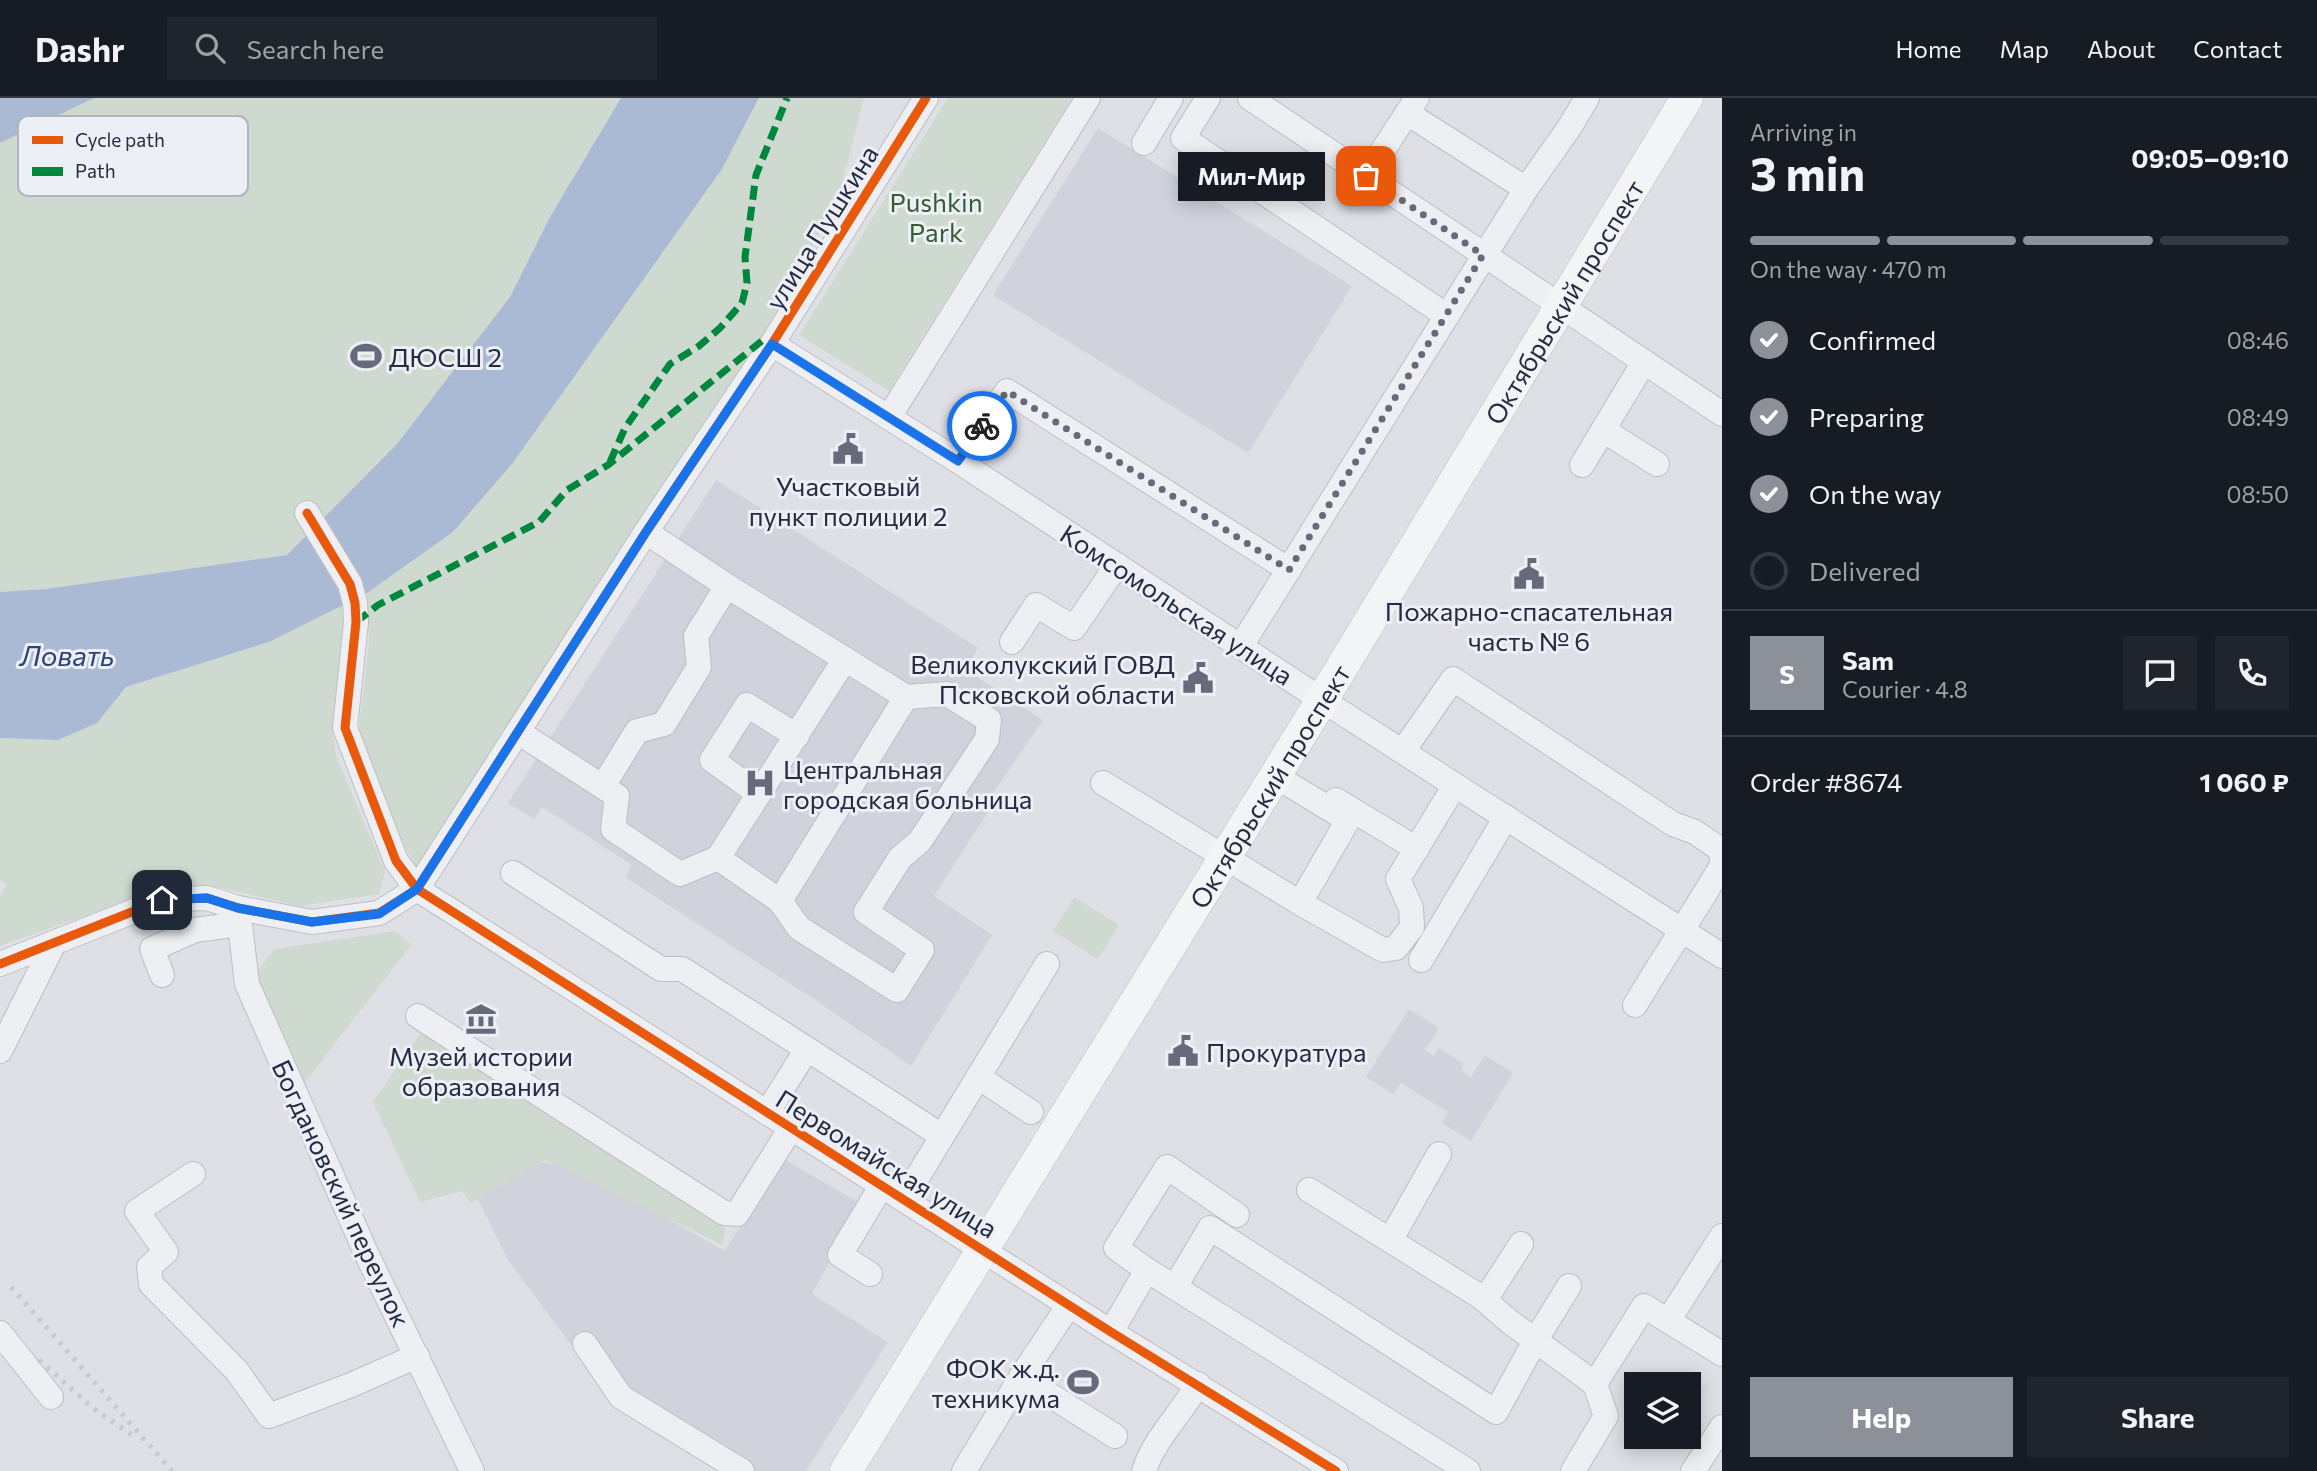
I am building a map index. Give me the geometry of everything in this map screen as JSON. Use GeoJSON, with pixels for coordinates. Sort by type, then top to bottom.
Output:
{"type":"FeatureCollection","features":[{"type":"Feature","properties":{"kind":"main road","name":"Октябрьский проспект"},"geometry":{"type":"LineString","coordinates":[[846,1471],[1322,701],[1686,98]]}},
{"type":"Feature","properties":{"kind":"street","name":"улица Пушкина"},"geometry":{"type":"LineString","coordinates":[[0,964],[162,900],[207,898],[239,916],[312,922],[379,914],[417,889],[646,532],[772,344],[926,98]]}},
{"type":"Feature","properties":{"kind":"street"},"geometry":{"type":"LineString","coordinates":[[888,416],[1088,98]]}},
{"type":"Feature","properties":{"kind":"street"},"geometry":{"type":"LineString","coordinates":[[1144,143],[1171,98]]}},
{"type":"Feature","properties":{"kind":"street"},"geometry":{"type":"LineString","coordinates":[[1208,98],[1183,138],[1447,316]]}},
{"type":"Feature","properties":{"kind":"street"},"geometry":{"type":"LineString","coordinates":[[1250,98],[1722,414]]}},
{"type":"Feature","properties":{"kind":"street"},"geometry":{"type":"LineString","coordinates":[[1241,646],[1483,255],[1587,98]]}},
{"type":"Feature","properties":{"kind":"street"},"geometry":{"type":"LineString","coordinates":[[1366,176],[1412,105],[1526,189]]}},
{"type":"Feature","properties":{"kind":"street","name":"Комсомольская улица"},"geometry":{"type":"LineString","coordinates":[[772,344],[958,461],[1322,701],[1722,956]]}},
{"type":"Feature","properties":{"kind":"street"},"geometry":{"type":"LineString","coordinates":[[1582,465],[1644,362]]}},
{"type":"Feature","properties":{"kind":"street"},"geometry":{"type":"LineString","coordinates":[[958,461],[1007,391],[1289,570]]}},
{"type":"Feature","properties":{"kind":"street"},"geometry":{"type":"LineString","coordinates":[[1603,430],[1657,464]]}},
{"type":"Feature","properties":{"kind":"street"},"geometry":{"type":"LineString","coordinates":[[307,513],[350,584],[355,603],[356,621],[345,728],[396,860],[417,889]]}},
{"type":"Feature","properties":{"kind":"street"},"geometry":{"type":"LineString","coordinates":[[646,532],[727,586],[906,697],[947,694],[989,720],[986,739],[920,841],[900,858],[866,912],[922,950],[897,990],[799,928],[780,901],[718,858]]}},
{"type":"Feature","properties":{"kind":"street"},"geometry":{"type":"LineString","coordinates":[[1012,642],[1036,605],[1074,628],[1117,565]]}},
{"type":"Feature","properties":{"kind":"street"},"geometry":{"type":"LineString","coordinates":[[603,786],[637,732],[664,724],[671,713],[699,667],[696,636],[727,586]]}},
{"type":"Feature","properties":{"kind":"street"},"geometry":{"type":"LineString","coordinates":[[518,732],[617,796],[613,829],[680,874],[718,858],[845,659]]}},
{"type":"Feature","properties":{"kind":"street"},"geometry":{"type":"LineString","coordinates":[[1403,751],[1452,678],[1674,824],[1695,832],[1721,850],[1722,863],[1684,931],[1634,1005]]}},
{"type":"Feature","properties":{"kind":"street"},"geometry":{"type":"LineString","coordinates":[[780,901],[906,697]]}},
{"type":"Feature","properties":{"kind":"street"},"geometry":{"type":"LineString","coordinates":[[759,793],[712,760],[747,705],[797,736]]}},
{"type":"Feature","properties":{"kind":"street"},"geometry":{"type":"LineString","coordinates":[[1275,776],[1348,820],[1300,903]]}},
{"type":"Feature","properties":{"kind":"street"},"geometry":{"type":"LineString","coordinates":[[1103,783],[1300,903],[1383,950],[1396,948],[1412,927],[1411,908],[1398,879],[1455,785]]}},
{"type":"Feature","properties":{"kind":"street"},"geometry":{"type":"LineString","coordinates":[[1331,797],[1417,849]]}},
{"type":"Feature","properties":{"kind":"street"},"geometry":{"type":"LineString","coordinates":[[1421,960],[1506,817]]}},
{"type":"Feature","properties":{"kind":"street"},"geometry":{"type":"LineString","coordinates":[[513,873],[660,969],[682,969],[942,1136]]}},
{"type":"Feature","properties":{"kind":"street","name":"Первомайская улица"},"geometry":{"type":"LineString","coordinates":[[417,889],[1111,1332],[1336,1471]]}},
{"type":"Feature","properties":{"kind":"street"},"geometry":{"type":"LineString","coordinates":[[162,975],[152,949],[195,930],[239,916]]}},
{"type":"Feature","properties":{"kind":"street","name":"Богдановский переулок"},"geometry":{"type":"LineString","coordinates":[[239,916],[247,984],[367,1255],[472,1471]]}},
{"type":"Feature","properties":{"kind":"street"},"geometry":{"type":"LineString","coordinates":[[0,1051],[54,943]]}},
{"type":"Feature","properties":{"kind":"street"},"geometry":{"type":"LineString","coordinates":[[904,1199],[1047,964]]}},
{"type":"Feature","properties":{"kind":"street"},"geometry":{"type":"LineString","coordinates":[[418,1016],[724,1213],[737,1214],[791,1128]]}},
{"type":"Feature","properties":{"kind":"street"},"geometry":{"type":"LineString","coordinates":[[767,1113],[807,1049]]}},
{"type":"Feature","properties":{"kind":"street"},"geometry":{"type":"LineString","coordinates":[[978,1077],[1031,1112]]}},
{"type":"Feature","properties":{"kind":"street"},"geometry":{"type":"LineString","coordinates":[[1391,1239],[1439,1154]]}},
{"type":"Feature","properties":{"kind":"street"},"geometry":{"type":"LineString","coordinates":[[1237,1214],[1167,1167],[1116,1248],[1468,1471]]}},
{"type":"Feature","properties":{"kind":"street"},"geometry":{"type":"LineString","coordinates":[[193,1174],[137,1212],[166,1252],[149,1267],[151,1284],[236,1370],[269,1416],[417,1356]]}},
{"type":"Feature","properties":{"kind":"street"},"geometry":{"type":"LineString","coordinates":[[870,1274],[840,1255],[882,1185]]}},
{"type":"Feature","properties":{"kind":"street"},"geometry":{"type":"LineString","coordinates":[[1309,1190],[1485,1300],[1595,1384],[1606,1416],[1573,1471]]}},
{"type":"Feature","properties":{"kind":"street"},"geometry":{"type":"LineString","coordinates":[[1175,1287],[1210,1228],[1496,1412],[1535,1340],[1569,1286]]}},
{"type":"Feature","properties":{"kind":"street"},"geometry":{"type":"LineString","coordinates":[[1668,1321],[1722,1236]]}},
{"type":"Feature","properties":{"kind":"street"},"geometry":{"type":"LineString","coordinates":[[1485,1300],[1521,1244]]}},
{"type":"Feature","properties":{"kind":"street"},"geometry":{"type":"LineString","coordinates":[[1111,1332],[1147,1270]]}},
{"type":"Feature","properties":{"kind":"street"},"geometry":{"type":"LineString","coordinates":[[964,1471],[1069,1305]]}},
{"type":"Feature","properties":{"kind":"street"},"geometry":{"type":"LineString","coordinates":[[1595,1384],[1644,1306],[1722,1354]]}},
{"type":"Feature","properties":{"kind":"street"},"geometry":{"type":"LineString","coordinates":[[0,1333],[51,1397]]}},
{"type":"Feature","properties":{"kind":"street"},"geometry":{"type":"LineString","coordinates":[[584,1344],[621,1397],[742,1471]]}},
{"type":"Feature","properties":{"kind":"street"},"geometry":{"type":"LineString","coordinates":[[1021,1377],[1115,1436]]}},
{"type":"Feature","properties":{"kind":"street"},"geometry":{"type":"LineString","coordinates":[[1144,1471],[1150,1452],[1183,1410],[1198,1384]]}},
{"type":"Feature","properties":{"kind":"street"},"geometry":{"type":"LineString","coordinates":[[1693,1471],[1722,1427]]}},
{"type":"Feature","properties":{"kind":"shaded area"},"geometry":{"type":"Polygon","coordinates":[[[1098,128],[1352,286],[1248,453],[993,295],[1098,128]]]}},
{"type":"Feature","properties":{"kind":"shaded area","name":"Центральная городская больница"},"geometry":{"type":"Polygon","coordinates":[[[716,480],[978,648],[965,669],[1043,720],[983,808],[988,812],[934,896],[992,935],[911,1066],[811,997],[625,877],[632,865],[542,807],[534,819],[508,803],[716,480]]]}},
{"type":"Feature","properties":{"kind":"shaded area"},"geometry":{"type":"Polygon","coordinates":[[[1409,1009],[1439,1028],[1425,1050],[1434,1056],[1439,1048],[1464,1064],[1461,1070],[1471,1077],[1485,1055],[1513,1073],[1471,1141],[1442,1123],[1448,1112],[1401,1083],[1393,1094],[1366,1077],[1409,1009]]]}},
{"type":"Feature","properties":{"kind":"shaded area"},"geometry":{"type":"Polygon","coordinates":[[[782,1158],[861,1204],[812,1294],[888,1342],[806,1471],[720,1471],[618,1408],[508,1260],[477,1197],[539,1162],[573,1166],[725,1251],[782,1158]]]}},
{"type":"Feature","properties":{"kind":"green space"},"geometry":{"type":"Polygon","coordinates":[[[94,98],[621,98],[550,217],[511,297],[397,444],[287,555],[46,589],[0,592],[0,143],[18,134],[18,196],[248,196],[248,116],[56,116],[94,98]]]}},
{"type":"Feature","properties":{"kind":"green space"},"geometry":{"type":"Polygon","coordinates":[[[760,98],[864,98],[838,199],[765,334],[417,869],[391,821],[359,728],[369,643],[367,593],[453,532],[512,464],[722,169],[760,98]]]}},
{"type":"Feature","properties":{"kind":"green space","name":"Pushkin Park"},"geometry":{"type":"Polygon","coordinates":[[[948,98],[1072,98],[889,391],[799,335],[948,98]]]}},
{"type":"Feature","properties":{"kind":"green space"},"geometry":{"type":"Polygon","coordinates":[[[346,603],[332,728],[336,756],[385,872],[379,894],[299,906],[208,885],[166,887],[0,946],[0,895],[7,885],[0,880],[0,738],[58,740],[97,723],[126,687],[269,642],[346,603]]]}},
{"type":"Feature","properties":{"kind":"green space"},"geometry":{"type":"Polygon","coordinates":[[[1074,897],[1119,925],[1098,959],[1053,931],[1074,897]]]}},
{"type":"Feature","properties":{"kind":"green space"},"geometry":{"type":"Polygon","coordinates":[[[395,931],[411,945],[302,1086],[256,972],[275,949],[395,931]]]}},
{"type":"Feature","properties":{"kind":"green space"},"geometry":{"type":"Polygon","coordinates":[[[422,1031],[725,1228],[723,1245],[545,1160],[471,1203],[462,1191],[420,1202],[373,1102],[422,1031]]]}},
{"type":"Feature","properties":{"kind":"water"},"geometry":{"type":"Polygon","coordinates":[[[0,98],[94,98],[56,116],[18,116],[18,134],[0,143],[0,98]]]}},
{"type":"Feature","properties":{"kind":"water","name":"Ловать"},"geometry":{"type":"Polygon","coordinates":[[[621,98],[759,98],[722,169],[512,464],[453,532],[367,593],[269,642],[126,687],[97,723],[58,740],[0,738],[0,592],[46,589],[287,555],[397,444],[510,297],[550,217],[621,98]]]}},
{"type":"Feature","properties":{"kind":"railway"},"geometry":{"type":"LineString","coordinates":[[11,1287],[172,1471]]}},
{"type":"Feature","properties":{"kind":"railway"},"geometry":{"type":"LineString","coordinates":[[39,1360],[93,1408],[132,1435]]}},
{"type":"Feature","properties":{"kind":"marked path"},"geometry":{"type":"LineString","coordinates":[[610,462],[625,428],[670,364],[699,346],[720,328],[742,303],[747,283],[745,257],[756,175],[787,98]]}},
{"type":"Feature","properties":{"kind":"marked path"},"geometry":{"type":"LineString","coordinates":[[356,622],[378,605],[539,522],[567,490],[608,465],[763,340]]}},
{"type":"Feature","properties":{"kind":"cycle path"},"geometry":{"type":"LineString","coordinates":[[0,964],[162,900],[207,898],[238,908],[312,922],[379,913],[417,889],[646,532],[772,344],[926,98]]}},
{"type":"Feature","properties":{"kind":"cycle path"},"geometry":{"type":"LineString","coordinates":[[307,513],[350,584],[355,603],[356,622],[345,728],[396,861],[417,889],[1111,1332],[1336,1471]]}},
{"type":"Feature","properties":{"kind":"way so far"},"geometry":{"type":"LineString","coordinates":[[982,426],[1007,391],[1289,570],[1483,255],[1366,176]]}},
{"type":"Feature","properties":{"kind":"place","name":"Мил-Мир"},"geometry":{"type":"Point","coordinates":[1366,176]}},
{"type":"Feature","properties":{"kind":"place","name":"ДЮСШ 2"},"geometry":{"type":"Point","coordinates":[366,356]}},
{"type":"Feature","properties":{"kind":"place","name":"Участковый пункт полиции 2"},"geometry":{"type":"Point","coordinates":[848,449]}},
{"type":"Feature","properties":{"kind":"place","name":"Пожарно-спасательная часть № 6"},"geometry":{"type":"Point","coordinates":[1529,574]}},
{"type":"Feature","properties":{"kind":"place","name":"Великолукский ГОВД Псковской области"},"geometry":{"type":"Point","coordinates":[1198,678]}},
{"type":"Feature","properties":{"kind":"place","name":"Центральная городская больница"},"geometry":{"type":"Point","coordinates":[760,783]}},
{"type":"Feature","properties":{"kind":"place","name":"Музей истории образования"},"geometry":{"type":"Point","coordinates":[481,1019]}},
{"type":"Feature","properties":{"kind":"place","name":"Прокуратура"},"geometry":{"type":"Point","coordinates":[1183,1051]}},
{"type":"Feature","properties":{"kind":"place","name":"ФОК ж.д. техникума"},"geometry":{"type":"Point","coordinates":[1083,1382]}},
{"type":"Feature","properties":{"kind":"route"},"geometry":{"type":"LineString","coordinates":[[162,900],[207,898],[238,908],[312,922],[379,914],[417,889],[646,532],[772,344],[958,461],[982,426]]}}]}
